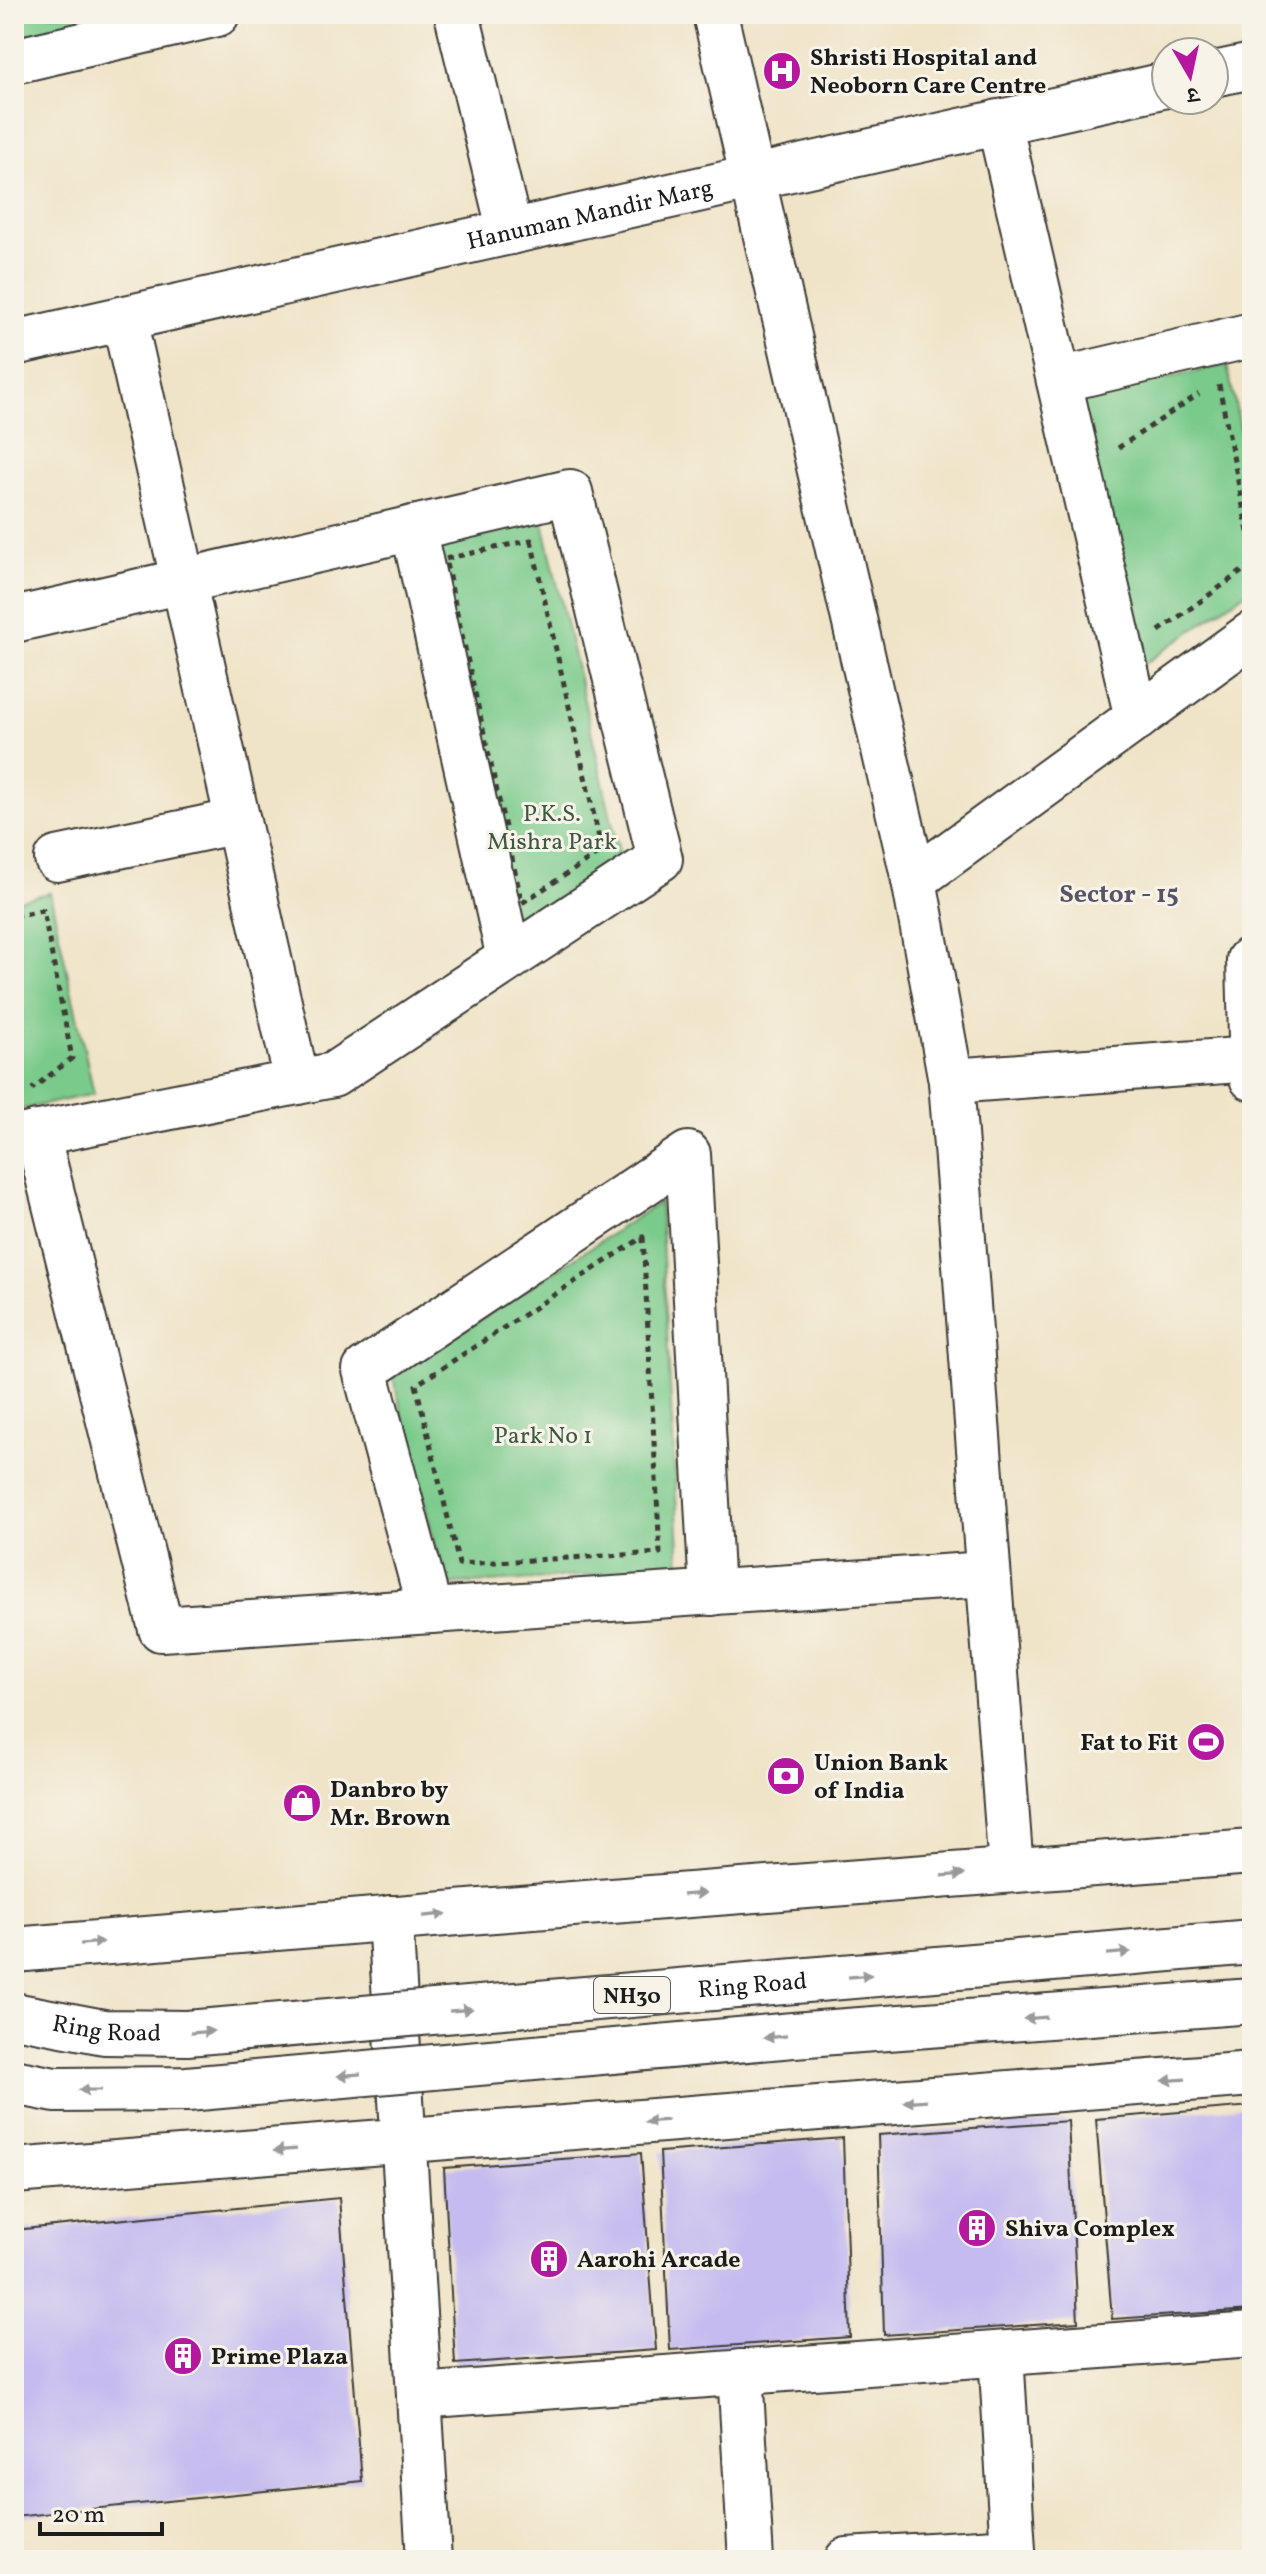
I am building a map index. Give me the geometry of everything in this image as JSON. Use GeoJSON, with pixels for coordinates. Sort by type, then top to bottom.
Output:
{"type":"FeatureCollection","features":[{"type":"Feature","properties":{"kind":"main road"},"geometry":{"type":"LineString","coordinates":[[457,14],[510,232]]}},
{"type":"Feature","properties":{"kind":"main road"},"geometry":{"type":"LineString","coordinates":[[715,14],[914,880],[951,1081],[1011,1870]]}},
{"type":"Feature","properties":{"kind":"main road"},"geometry":{"type":"LineString","coordinates":[[14,61],[208,15]]}},
{"type":"Feature","properties":{"kind":"main road"},"geometry":{"type":"LineString","coordinates":[[1230,71],[1252,66]]}},
{"type":"Feature","properties":{"kind":"main road","name":"Hanuman Mandir Marg"},"geometry":{"type":"LineString","coordinates":[[14,343],[1150,89]]}},
{"type":"Feature","properties":{"kind":"main road"},"geometry":{"type":"LineString","coordinates":[[999,122],[1137,718]]}},
{"type":"Feature","properties":{"kind":"main road"},"geometry":{"type":"LineString","coordinates":[[124,319],[297,1082]]}},
{"type":"Feature","properties":{"kind":"main road"},"geometry":{"type":"LineString","coordinates":[[1059,380],[1250,347]]}},
{"type":"Feature","properties":{"kind":"main road"},"geometry":{"type":"LineString","coordinates":[[14,620],[570,492],[660,859],[333,1075],[26,1121],[161,1629],[987,1574]]}},
{"type":"Feature","properties":{"kind":"main road"},"geometry":{"type":"LineString","coordinates":[[413,528],[509,958]]}},
{"type":"Feature","properties":{"kind":"main road"},"geometry":{"type":"LineString","coordinates":[[914,880],[1252,634]]}},
{"type":"Feature","properties":{"kind":"main road"},"geometry":{"type":"LineString","coordinates":[[57,859],[238,821]]}},
{"type":"Feature","properties":{"kind":"main road"},"geometry":{"type":"LineString","coordinates":[[951,1081],[1252,1065],[1249,960],[1252,958]]}},
{"type":"Feature","properties":{"kind":"main road"},"geometry":{"type":"LineString","coordinates":[[430,1611],[365,1370],[688,1154],[712,1593]]}},
{"type":"Feature","properties":{"kind":"main road"},"geometry":{"type":"LineString","coordinates":[[14,1950],[1252,1852]]}},
{"type":"Feature","properties":{"kind":"main road"},"geometry":{"type":"LineString","coordinates":[[390,1918],[429,2560]]}},
{"type":"Feature","properties":{"kind":"main road","name":"Ring Road"},"geometry":{"type":"LineString","coordinates":[[14,2015],[104,2032],[187,2033],[1252,1942]]}},
{"type":"Feature","properties":{"kind":"main road","name":"NH30"},"geometry":{"type":"LineString","coordinates":[[14,2082],[55,2090],[187,2089],[793,2035],[1252,2001]]}},
{"type":"Feature","properties":{"kind":"main road"},"geometry":{"type":"LineString","coordinates":[[14,2171],[1252,2074]]}},
{"type":"Feature","properties":{"kind":"main road"},"geometry":{"type":"LineString","coordinates":[[419,2396],[1252,2335]]}},
{"type":"Feature","properties":{"kind":"main road"},"geometry":{"type":"LineString","coordinates":[[847,2560],[1013,2550],[1001,2354]]}},
{"type":"Feature","properties":{"kind":"main road"},"geometry":{"type":"LineString","coordinates":[[740,2372],[751,2560]]}},
{"type":"Feature","properties":{"kind":"path"},"geometry":{"type":"LineString","coordinates":[[1106,456],[1218,382],[1252,552]]}},
{"type":"Feature","properties":{"kind":"path"},"geometry":{"type":"LineString","coordinates":[[531,540],[602,851],[522,903],[445,559],[531,540]]}},
{"type":"Feature","properties":{"kind":"path"},"geometry":{"type":"LineString","coordinates":[[1154,635],[1252,564]]}},
{"type":"Feature","properties":{"kind":"path"},"geometry":{"type":"LineString","coordinates":[[14,916],[43,910],[72,1058],[26,1121]]}},
{"type":"Feature","properties":{"kind":"path"},"geometry":{"type":"LineString","coordinates":[[643,1237],[648,1332],[660,1553],[459,1564],[416,1385],[643,1237]]}},
{"type":"Feature","properties":{"kind":"green space"},"geometry":{"type":"Polygon","coordinates":[[[14,14],[120,14],[14,38],[14,14]]]}},
{"type":"Feature","properties":{"kind":"green space"},"geometry":{"type":"Polygon","coordinates":[[[1227,365],[1252,485],[1252,588],[1133,672],[1077,397],[1227,365]]]}},
{"type":"Feature","properties":{"kind":"green space","name":"P.K.S. Mishra Park"},"geometry":{"type":"Polygon","coordinates":[[[542,518],[621,861],[515,931],[428,547],[542,518]]]}},
{"type":"Feature","properties":{"kind":"green space"},"geometry":{"type":"Polygon","coordinates":[[[50,893],[94,1094],[14,1111],[14,901],[50,893]]]}},
{"type":"Feature","properties":{"kind":"green space","name":"Park No 1"},"geometry":{"type":"Polygon","coordinates":[[[660,1202],[680,1569],[445,1585],[393,1377],[660,1202]]]}},
{"type":"Feature","properties":{"kind":"building"},"geometry":{"type":"Polygon","coordinates":[[[1252,2106],[1252,2310],[1112,2319],[1096,2119],[1252,2106]]]}},
{"type":"Feature","properties":{"kind":"building","name":"Shiva Complex"},"geometry":{"type":"Polygon","coordinates":[[[1068,2121],[1078,2322],[884,2335],[878,2135],[1068,2121]]]}},
{"type":"Feature","properties":{"kind":"building"},"geometry":{"type":"Polygon","coordinates":[[[843,2138],[850,2337],[670,2350],[660,2152],[843,2138]]]}},
{"type":"Feature","properties":{"kind":"building","name":"Aarohi Arcade"},"geometry":{"type":"Polygon","coordinates":[[[641,2153],[656,2350],[455,2364],[444,2168],[641,2153]]]}},
{"type":"Feature","properties":{"kind":"building","name":"Prime Plaza"},"geometry":{"type":"Polygon","coordinates":[[[339,2198],[362,2481],[14,2517],[14,2230],[339,2198]]]}},
{"type":"Feature","properties":{"kind":"place","name":"Shristi Hospital and Neoborn Care Centre"},"geometry":{"type":"Point","coordinates":[782,71]}},
{"type":"Feature","properties":{"kind":"place","name":"Fat to Fit"},"geometry":{"type":"Point","coordinates":[1206,1742]}},
{"type":"Feature","properties":{"kind":"place","name":"Union Bank of India"},"geometry":{"type":"Point","coordinates":[786,1776]}},
{"type":"Feature","properties":{"kind":"place","name":"Danbro by Mr. Brown"},"geometry":{"type":"Point","coordinates":[302,1803]}},
{"type":"Feature","properties":{"kind":"place","name":"Shiva Complex"},"geometry":{"type":"Point","coordinates":[977,2228]}},
{"type":"Feature","properties":{"kind":"place","name":"Aarohi Arcade"},"geometry":{"type":"Point","coordinates":[549,2259]}},
{"type":"Feature","properties":{"kind":"place","name":"Prime Plaza"},"geometry":{"type":"Point","coordinates":[183,2356]}},
{"type":"Feature","properties":{"kind":"district","name":"Sector - 15"},"geometry":{"type":"Point","coordinates":[1119,893]}}]}
